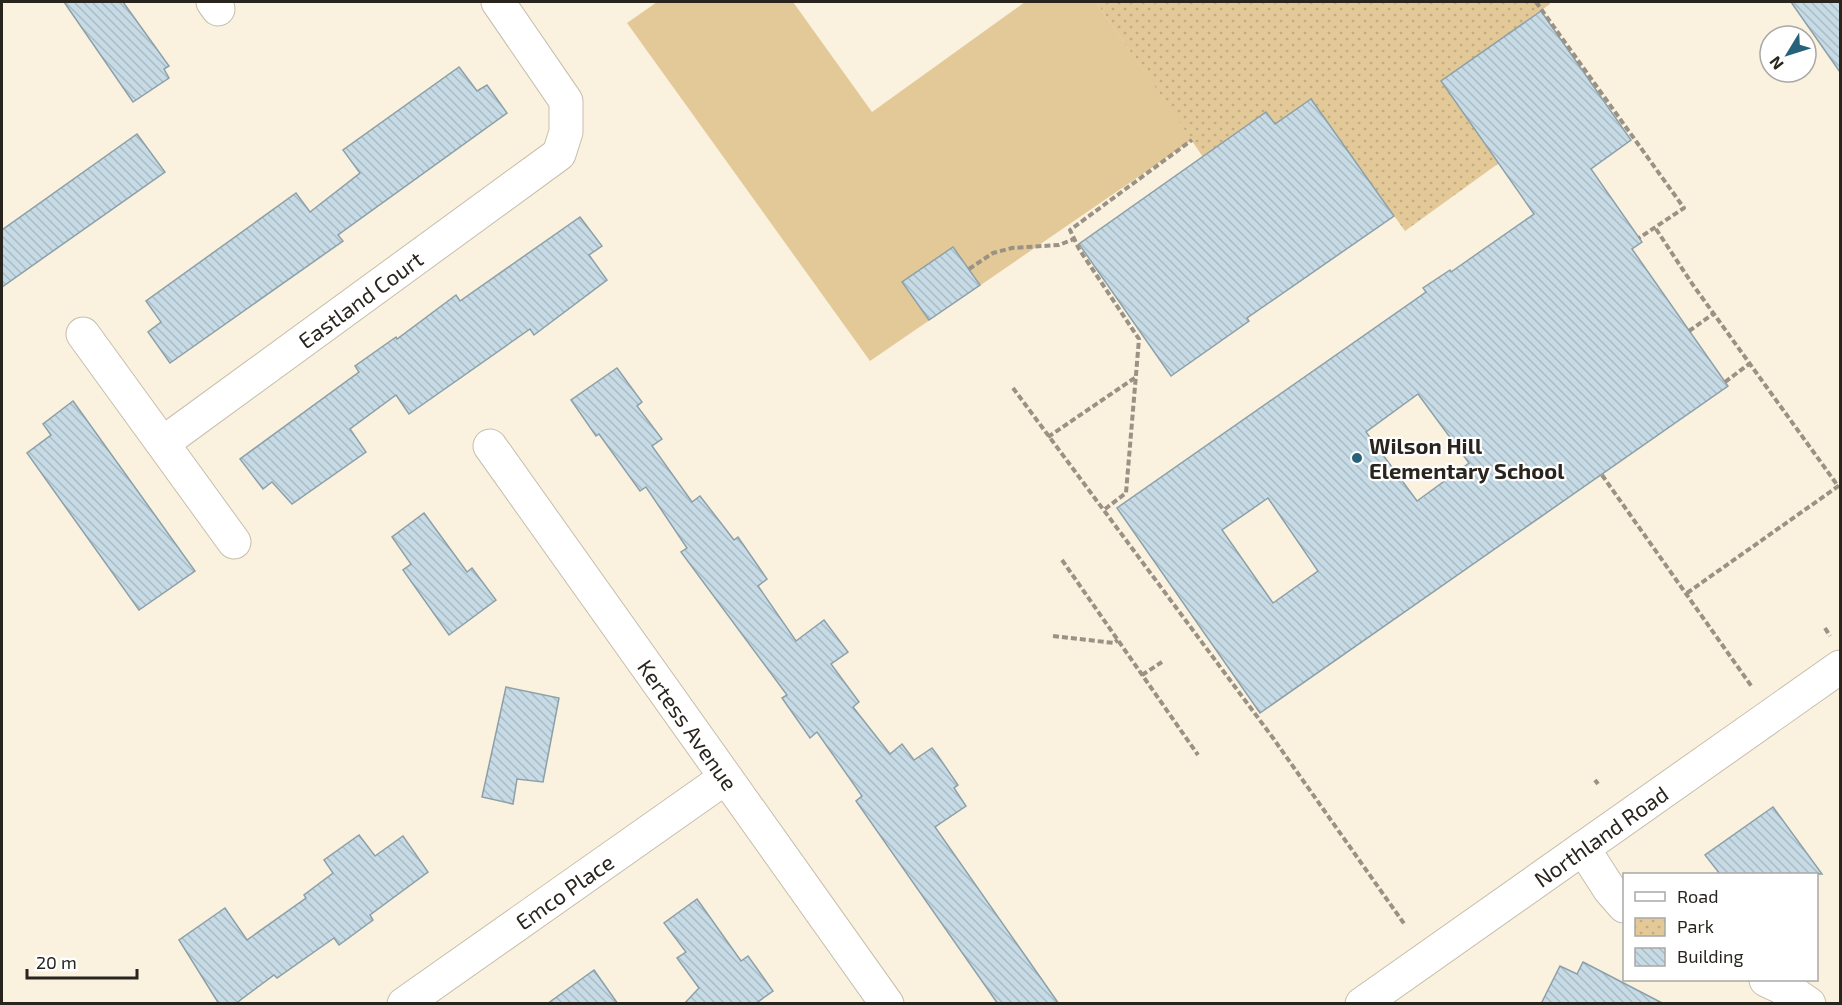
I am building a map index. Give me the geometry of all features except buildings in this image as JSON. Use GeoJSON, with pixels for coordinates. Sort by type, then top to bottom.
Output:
{"type":"FeatureCollection","features":[{"type":"Feature","properties":{"kind":"street","name":"Eastland Court"},"geometry":{"type":"LineString","coordinates":[[163,443],[559,154],[566,132],[566,101],[498,2]]}},
{"type":"Feature","properties":{"kind":"street"},"geometry":{"type":"LineString","coordinates":[[83,334],[234,542]]}},
{"type":"Feature","properties":{"kind":"street","name":"Kertess Avenue"},"geometry":{"type":"LineString","coordinates":[[490,446],[887,1004]]}},
{"type":"Feature","properties":{"kind":"street","name":"Northland Road"},"geometry":{"type":"LineString","coordinates":[[1362,1004],[1840,667]]}},
{"type":"Feature","properties":{"kind":"street","name":"Emco Place"},"geometry":{"type":"LineString","coordinates":[[404,1004],[725,777]]}},
{"type":"Feature","properties":{"kind":"street"},"geometry":{"type":"LineString","coordinates":[[1583,848],[1610,891],[1623,905]]}},
{"type":"Feature","properties":{"kind":"street"},"geometry":{"type":"LineString","coordinates":[[1768,981],[1792,992],[1809,1004]]}},
{"type":"Feature","properties":{"kind":"path"},"geometry":{"type":"LineString","coordinates":[[1536,2],[1684,207],[1656,229],[1639,238]]}},
{"type":"Feature","properties":{"kind":"path"},"geometry":{"type":"LineString","coordinates":[[1105,509],[1126,493],[1139,339],[1070,230],[1192,140]]}},
{"type":"Feature","properties":{"kind":"path"},"geometry":{"type":"LineString","coordinates":[[1656,229],[1713,314],[1839,486],[1687,593]]}},
{"type":"Feature","properties":{"kind":"path"},"geometry":{"type":"LineString","coordinates":[[969,269],[993,253],[1012,248],[1031,249],[1059,245],[1074,239]]}},
{"type":"Feature","properties":{"kind":"path"},"geometry":{"type":"LineString","coordinates":[[1689,331],[1713,314]]}},
{"type":"Feature","properties":{"kind":"path"},"geometry":{"type":"LineString","coordinates":[[1725,382],[1749,364]]}},
{"type":"Feature","properties":{"kind":"path"},"geometry":{"type":"LineString","coordinates":[[1048,437],[1136,377]]}},
{"type":"Feature","properties":{"kind":"path"},"geometry":{"type":"LineString","coordinates":[[1013,388],[1273,738],[1406,925]]}},
{"type":"Feature","properties":{"kind":"path"},"geometry":{"type":"LineString","coordinates":[[1602,475],[1746,679]]}},
{"type":"Feature","properties":{"kind":"path"},"geometry":{"type":"LineString","coordinates":[[1062,560],[1198,755]]}},
{"type":"Feature","properties":{"kind":"path"},"geometry":{"type":"LineString","coordinates":[[1053,636],[1114,643],[1118,640]]}},
{"type":"Feature","properties":{"kind":"path"},"geometry":{"type":"LineString","coordinates":[[1192,641],[1197,637]]}},
{"type":"Feature","properties":{"kind":"path"},"geometry":{"type":"LineString","coordinates":[[1142,675],[1162,662]]}},
{"type":"Feature","properties":{"kind":"green space"},"geometry":{"type":"Polygon","coordinates":[[[657,2],[793,2],[872,112],[1025,2],[1096,2],[1192,140],[870,361],[627,23],[657,2]]]}},
{"type":"Feature","properties":{"kind":"green space"},"geometry":{"type":"Polygon","coordinates":[[[1096,2],[1549,2],[1550,4],[1441,81],[1499,163],[1405,231],[1311,99],[1275,124],[1266,112],[1203,157],[1096,2]]]}},
{"type":"Feature","properties":{"kind":"place","name":"Wilson Hill Elementary School"},"geometry":{"type":"Point","coordinates":[1357,458]}}]}
